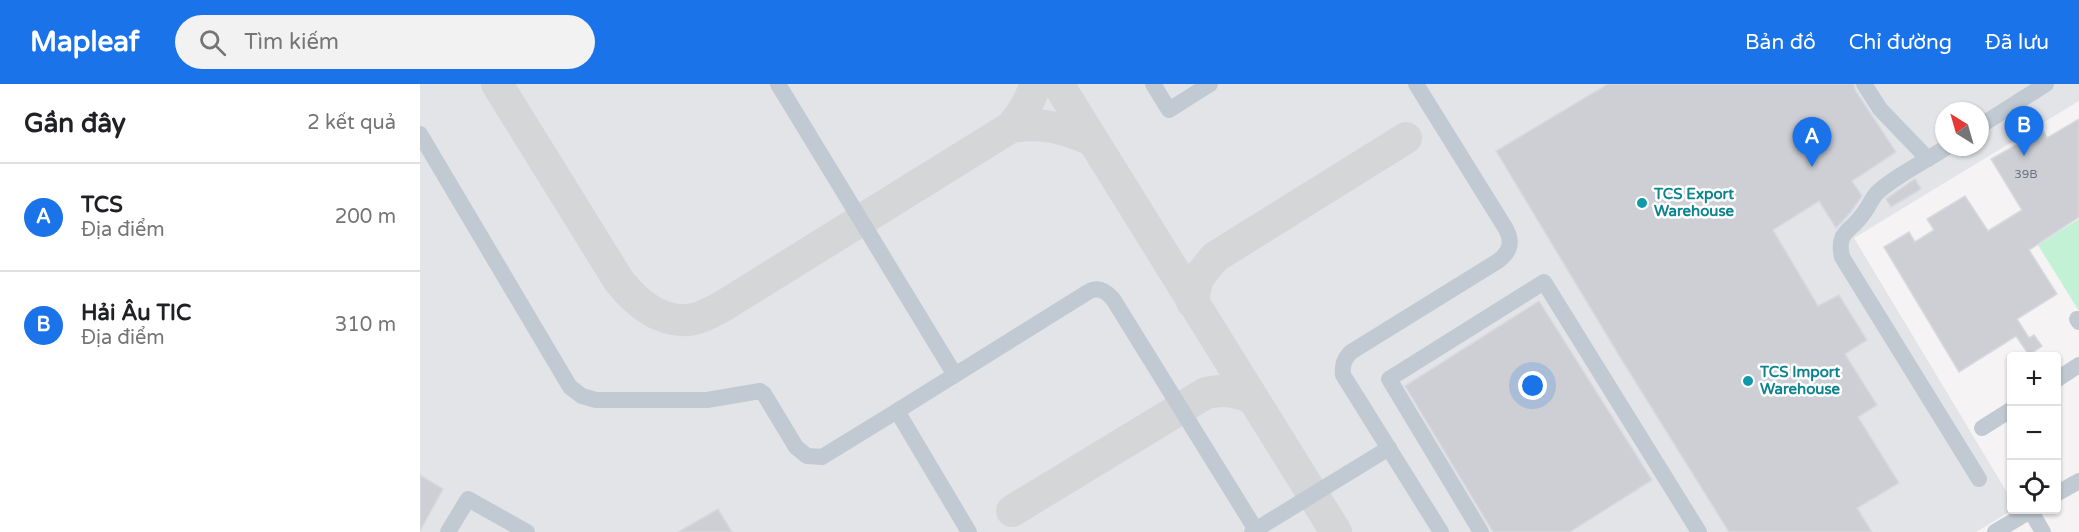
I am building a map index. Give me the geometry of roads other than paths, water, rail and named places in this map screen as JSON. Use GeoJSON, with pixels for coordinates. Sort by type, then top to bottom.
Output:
{"type":"FeatureCollection","features":[{"type":"Feature","properties":{"kind":"street"},"geometry":{"type":"LineString","coordinates":[[778,84],[955,375]]}},
{"type":"Feature","properties":{"kind":"street"},"geometry":{"type":"LineString","coordinates":[[1153,84],[1169,110],[1210,84]]}},
{"type":"Feature","properties":{"kind":"street"},"geometry":{"type":"LineString","coordinates":[[1416,84],[1506,229],[1509,250],[1498,261],[1351,352],[1345,359],[1343,375],[1441,532]]}},
{"type":"Feature","properties":{"kind":"street"},"geometry":{"type":"LineString","coordinates":[[1864,84],[1880,109],[1928,159]]}},
{"type":"Feature","properties":{"kind":"street"},"geometry":{"type":"LineString","coordinates":[[1989,120],[2046,84]]}},
{"type":"Feature","properties":{"kind":"street"},"geometry":{"type":"LineString","coordinates":[[420,134],[567,382],[576,393],[593,400],[707,400],[760,391],[796,447],[803,454],[812,457],[827,454],[1092,290],[1105,291],[1118,308],[1254,531],[1389,448]]}},
{"type":"Feature","properties":{"kind":"street"},"geometry":{"type":"LineString","coordinates":[[1935,155],[1875,194],[1863,215],[1842,236],[1839,246],[1842,257],[1979,479]]}},
{"type":"Feature","properties":{"kind":"street"},"geometry":{"type":"LineString","coordinates":[[1481,532],[1389,380],[1544,282],[1699,532]]}},
{"type":"Feature","properties":{"kind":"street"},"geometry":{"type":"LineString","coordinates":[[2061,377],[2079,365]]}},
{"type":"Feature","properties":{"kind":"street"},"geometry":{"type":"LineString","coordinates":[[897,411],[969,532]]}},
{"type":"Feature","properties":{"kind":"street"},"geometry":{"type":"LineString","coordinates":[[1982,428],[2007,412]]}},
{"type":"Feature","properties":{"kind":"street"},"geometry":{"type":"LineString","coordinates":[[2061,492],[2077,485]]}},
{"type":"Feature","properties":{"kind":"street"},"geometry":{"type":"LineString","coordinates":[[448,532],[468,498],[527,532]]}},
{"type":"Feature","properties":{"kind":"street"},"geometry":{"type":"LineString","coordinates":[[1995,532],[2024,514]]}},
{"type":"Feature","properties":{"kind":"street"},"geometry":{"type":"LineString","coordinates":[[2033,514],[2043,532]]}},
{"type":"Feature","properties":{"kind":"place","name":"Hải Âu TIC"},"geometry":{"type":"Point","coordinates":[2024,156]}},
{"type":"Feature","properties":{"kind":"place","name":"TCS"},"geometry":{"type":"Point","coordinates":[1812,167]}},
{"type":"Feature","properties":{"kind":"place","name":"TCS Export Warehouse"},"geometry":{"type":"Point","coordinates":[1642,203]}},
{"type":"Feature","properties":{"kind":"place","name":"TCS Import Warehouse"},"geometry":{"type":"Point","coordinates":[1748,381]}}]}
